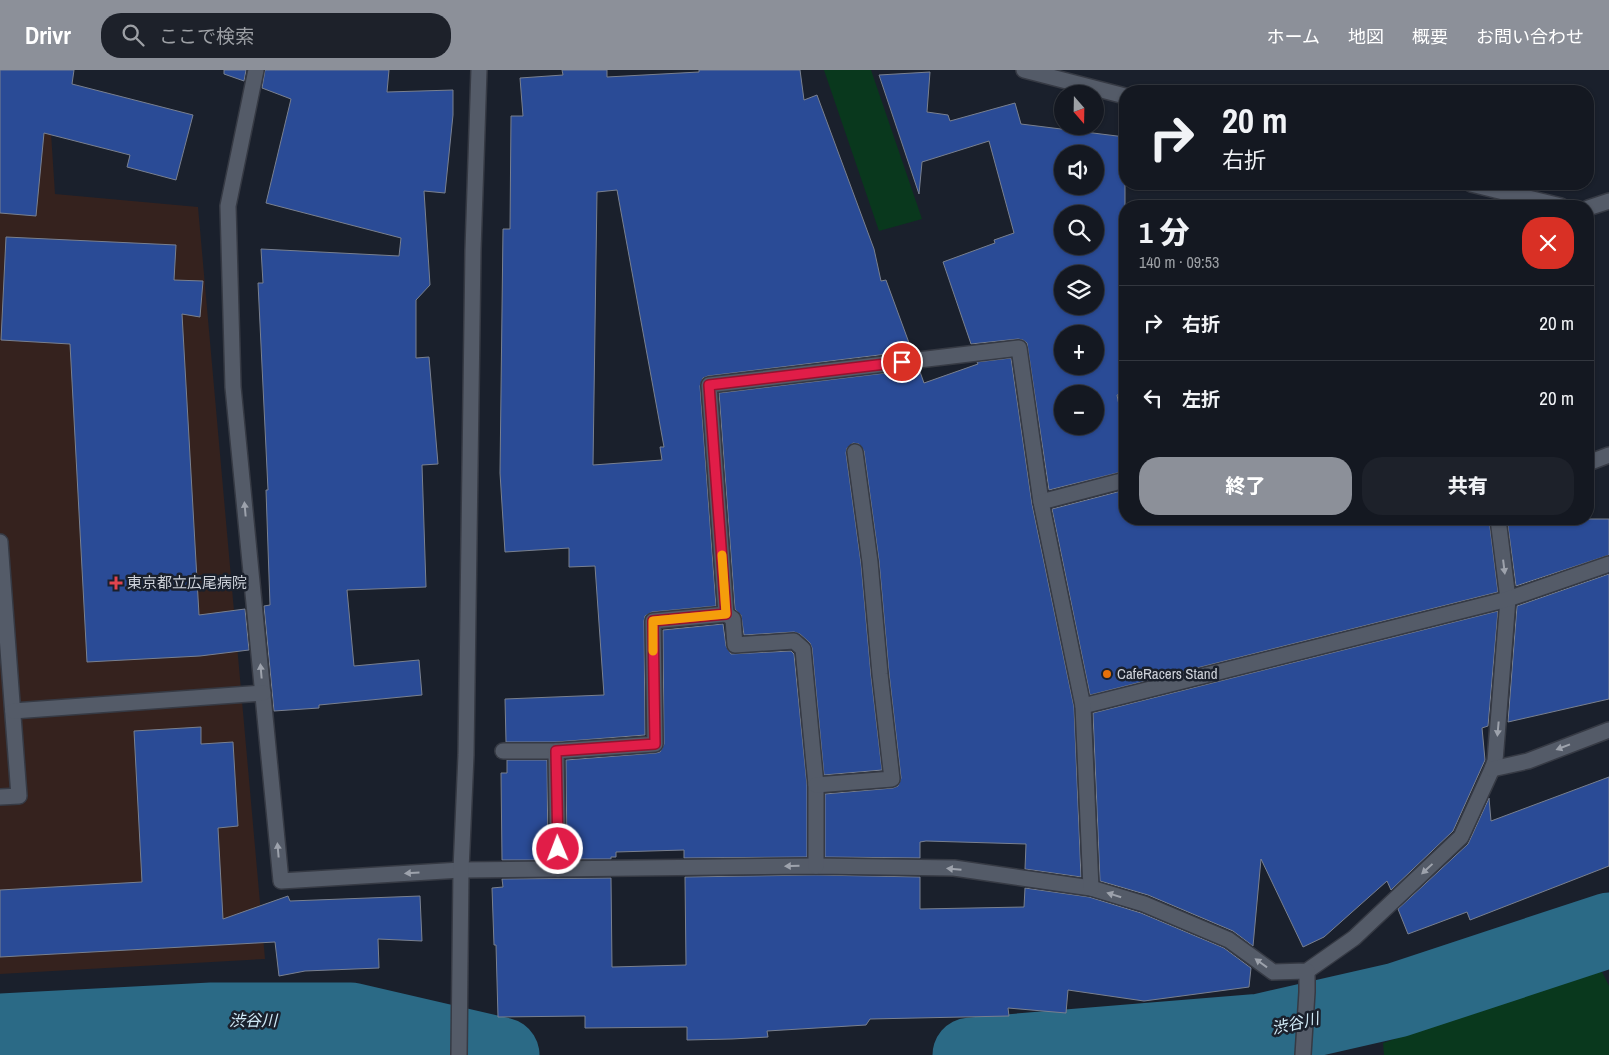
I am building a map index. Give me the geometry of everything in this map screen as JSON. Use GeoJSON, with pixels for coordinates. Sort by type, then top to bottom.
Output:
{"type":"FeatureCollection","features":[{"type":"Feature","properties":{"kind":"street"},"geometry":{"type":"LineString","coordinates":[[256,70],[228,206],[234,388],[281,881],[461,870],[816,866],[954,868],[1091,888],[1144,904],[1229,940],[1273,972],[1307,970],[1354,938],[1461,837],[1492,769],[1495,761],[1508,599],[1499,525]]}},
{"type":"Feature","properties":{"kind":"street"},"geometry":{"type":"LineString","coordinates":[[459,1055],[461,870],[466,755],[473,250],[479,70]]}},
{"type":"Feature","properties":{"kind":"street"},"geometry":{"type":"LineString","coordinates":[[1024,70],[1119,94]]}},
{"type":"Feature","properties":{"kind":"street"},"geometry":{"type":"LineString","coordinates":[[1495,190],[1536,200]]}},
{"type":"Feature","properties":{"kind":"street"},"geometry":{"type":"LineString","coordinates":[[1594,207],[1609,201]]}},
{"type":"Feature","properties":{"kind":"street"},"geometry":{"type":"LineString","coordinates":[[816,866],[816,785],[803,649],[794,641],[735,645],[733,620],[726,614],[709,385],[1019,348],[1041,502],[1083,706],[1091,888]]}},
{"type":"Feature","properties":{"kind":"street"},"geometry":{"type":"LineString","coordinates":[[816,785],[892,779],[870,562],[855,452]]}},
{"type":"Feature","properties":{"kind":"street"},"geometry":{"type":"LineString","coordinates":[[1594,461],[1609,455]]}},
{"type":"Feature","properties":{"kind":"street"},"geometry":{"type":"LineString","coordinates":[[1041,502],[1119,482]]}},
{"type":"Feature","properties":{"kind":"street"},"geometry":{"type":"LineString","coordinates":[[0,542],[19,796],[0,797]]}},
{"type":"Feature","properties":{"kind":"street"},"geometry":{"type":"LineString","coordinates":[[1083,706],[1508,599],[1609,564]]}},
{"type":"Feature","properties":{"kind":"street"},"geometry":{"type":"LineString","coordinates":[[503,751],[556,751],[655,744],[653,621],[726,614]]}},
{"type":"Feature","properties":{"kind":"street"},"geometry":{"type":"LineString","coordinates":[[13,712],[263,693]]}},
{"type":"Feature","properties":{"kind":"street"},"geometry":{"type":"LineString","coordinates":[[1492,769],[1528,761],[1609,730]]}},
{"type":"Feature","properties":{"kind":"street"},"geometry":{"type":"LineString","coordinates":[[556,751],[558,869]]}},
{"type":"Feature","properties":{"kind":"street"},"geometry":{"type":"LineString","coordinates":[[1303,1055],[1307,970]]}},
{"type":"Feature","properties":{"kind":"shaded area","name":"東京都立広尾病院"},"geometry":{"type":"Polygon","coordinates":[[[0,128],[51,133],[55,194],[198,207],[265,959],[0,974],[0,128]]]}},
{"type":"Feature","properties":{"kind":"green space"},"geometry":{"type":"Polygon","coordinates":[[[824,70],[871,70],[922,219],[879,231],[824,70]]]}},
{"type":"Feature","properties":{"kind":"green space"},"geometry":{"type":"Polygon","coordinates":[[[1600,968],[1609,986],[1609,1055],[1384,1055],[1383,1043],[1600,968]]]}},
{"type":"Feature","properties":{"kind":"building"},"geometry":{"type":"Polygon","coordinates":[[[0,70],[74,70],[72,84],[193,115],[176,180],[127,167],[130,155],[44,133],[36,216],[0,213],[0,70]]]}},
{"type":"Feature","properties":{"kind":"building"},"geometry":{"type":"Polygon","coordinates":[[[224,70],[246,70],[244,81],[224,74],[224,70]]]}},
{"type":"Feature","properties":{"kind":"building"},"geometry":{"type":"Polygon","coordinates":[[[265,70],[389,70],[387,92],[453,90],[453,115],[445,193],[424,191],[430,285],[416,300],[416,358],[429,357],[438,464],[422,465],[426,587],[347,590],[354,666],[419,660],[422,695],[319,705],[319,708],[274,711],[264,606],[270,605],[266,490],[268,490],[258,283],[263,283],[261,249],[399,256],[401,238],[266,203],[291,99],[262,88],[265,70]]]}},
{"type":"Feature","properties":{"kind":"building"},"geometry":{"type":"Polygon","coordinates":[[[562,70],[607,70],[607,77],[699,72],[699,70],[800,70],[804,100],[817,95],[874,249],[881,281],[886,280],[912,351],[703,378],[700,386],[716,606],[652,612],[645,616],[645,735],[556,742],[506,742],[505,699],[604,695],[595,566],[569,567],[569,548],[505,552],[500,473],[503,229],[510,229],[511,116],[523,116],[520,78],[563,75],[562,70]],[[617,190],[597,192],[593,465],[662,460],[660,447],[664,447],[617,190]]]}},
{"type":"Feature","properties":{"kind":"building"},"geometry":{"type":"Polygon","coordinates":[[[930,72],[927,112],[948,115],[950,121],[1015,103],[1021,124],[1054,128],[1054,135],[1104,134],[1119,136],[1119,190],[1125,190],[1125,200],[1119,200],[1119,394],[1117,395],[1119,405],[1119,472],[1049,490],[1027,343],[1018,339],[971,344],[943,262],[995,243],[994,240],[1014,233],[989,141],[922,162],[919,194],[879,75],[930,72]]]}},
{"type":"Feature","properties":{"kind":"building"},"geometry":{"type":"Polygon","coordinates":[[[6,237],[176,245],[174,280],[203,281],[200,317],[182,314],[199,615],[245,609],[249,650],[200,656],[87,662],[70,344],[1,340],[6,237]]]}},
{"type":"Feature","properties":{"kind":"building"},"geometry":{"type":"Polygon","coordinates":[[[1011,358],[1032,504],[1074,707],[1081,877],[1025,869],[1026,844],[926,841],[920,842],[920,858],[825,857],[825,794],[893,788],[898,786],[901,778],[879,561],[864,451],[859,444],[853,443],[847,448],[846,453],[861,563],[882,770],[824,775],[810,643],[800,634],[794,632],[744,635],[741,615],[735,609],[719,393],[919,369],[924,383],[978,364],[977,362],[1011,358]]]}},
{"type":"Feature","properties":{"kind":"building"},"geometry":{"type":"Polygon","coordinates":[[[1119,492],[1119,525],[1490,525],[1498,592],[1090,695],[1052,509],[1119,492]]]}},
{"type":"Feature","properties":{"kind":"building"},"geometry":{"type":"Polygon","coordinates":[[[1594,519],[1609,519],[1609,555],[1516,586],[1508,525],[1594,525],[1594,519]]]}},
{"type":"Feature","properties":{"kind":"building"},"geometry":{"type":"Polygon","coordinates":[[[1609,574],[1609,699],[1508,722],[1517,606],[1609,574]]]}},
{"type":"Feature","properties":{"kind":"building"},"geometry":{"type":"Polygon","coordinates":[[[1498,611],[1488,726],[1482,728],[1485,760],[1453,831],[1391,890],[1387,881],[1324,937],[1303,947],[1261,859],[1253,946],[1233,931],[1148,895],[1100,881],[1093,713],[1498,611]]]}},
{"type":"Feature","properties":{"kind":"building"},"geometry":{"type":"Polygon","coordinates":[[[723,624],[726,646],[731,654],[791,651],[794,654],[807,785],[807,857],[684,858],[684,850],[616,852],[616,857],[611,857],[611,859],[567,859],[566,760],[660,752],[664,744],[663,630],[723,624]]]}},
{"type":"Feature","properties":{"kind":"building"},"geometry":{"type":"Polygon","coordinates":[[[201,727],[201,744],[233,742],[238,826],[218,828],[223,919],[288,896],[290,901],[420,896],[422,941],[378,939],[379,968],[305,971],[279,976],[275,942],[0,957],[0,890],[142,882],[134,731],[201,727]]]}},
{"type":"Feature","properties":{"kind":"building"},"geometry":{"type":"Polygon","coordinates":[[[507,760],[547,760],[548,860],[502,860],[501,773],[507,773],[507,760]]]}},
{"type":"Feature","properties":{"kind":"building"},"geometry":{"type":"Polygon","coordinates":[[[1609,777],[1609,866],[1470,920],[1467,912],[1408,934],[1398,909],[1468,844],[1489,798],[1491,821],[1609,777]]]}},
{"type":"Feature","properties":{"kind":"building"},"geometry":{"type":"Polygon","coordinates":[[[816,875],[920,877],[920,909],[1024,907],[1025,888],[1089,897],[1141,913],[1224,948],[1251,968],[1249,987],[1144,1001],[1068,990],[1066,1013],[1008,1008],[1009,1016],[870,1019],[866,1025],[767,1031],[768,1037],[732,1039],[687,1040],[687,1027],[585,1028],[585,1016],[498,1017],[492,888],[503,887],[502,879],[611,878],[612,967],[686,965],[685,877],[816,875]]]}},
{"type":"Feature","properties":{"kind":"waterway","name":"渋谷川"},"geometry":{"type":"LineString","coordinates":[[970,1055],[1261,1031],[1397,1000],[1609,930]]}},
{"type":"Feature","properties":{"kind":"waterway","name":"渋谷川"},"geometry":{"type":"LineString","coordinates":[[0,1031],[212,1020],[351,1020],[502,1055]]}},
{"type":"Feature","properties":{"kind":"slow traffic"},"geometry":{"type":"LineString","coordinates":[[653,651],[653,621],[726,614],[722,555]]}},
{"type":"Feature","properties":{"kind":"place","name":"東京都立広尾病院"},"geometry":{"type":"Point","coordinates":[116,583]}},
{"type":"Feature","properties":{"kind":"place","name":"CafeRacers Stand"},"geometry":{"type":"Point","coordinates":[1107,674]}},
{"type":"Feature","properties":{"kind":"route"},"geometry":{"type":"LineString","coordinates":[[558,849],[556,751],[655,744],[653,621],[726,614],[709,385],[902,362]]}}]}
